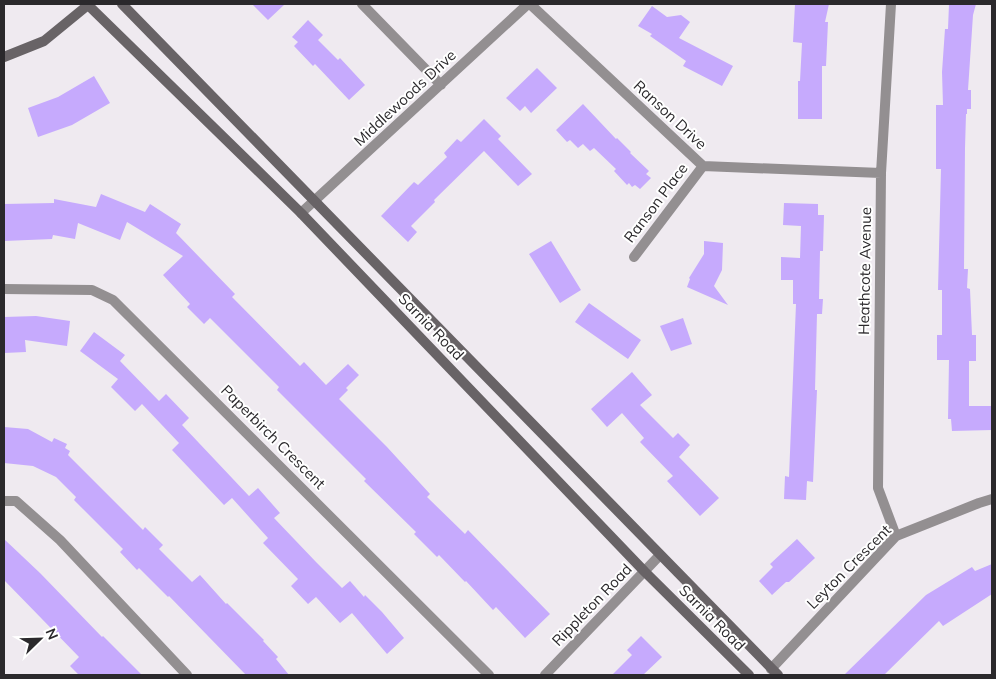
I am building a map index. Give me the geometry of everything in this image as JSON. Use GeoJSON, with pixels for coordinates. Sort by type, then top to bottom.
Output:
{"type":"FeatureCollection","features":[{"type":"Feature","properties":{"kind":"main road","name":"Sarnia Road"},"geometry":{"type":"LineString","coordinates":[[88,4],[302,213],[645,572],[749,675]]}},
{"type":"Feature","properties":{"kind":"main road"},"geometry":{"type":"LineString","coordinates":[[4,56],[44,41],[88,4]]}},
{"type":"Feature","properties":{"kind":"main road","name":"Sarnia Road"},"geometry":{"type":"LineString","coordinates":[[122,4],[775,672]]}},
{"type":"Feature","properties":{"kind":"street"},"geometry":{"type":"LineString","coordinates":[[362,4],[441,85]]}},
{"type":"Feature","properties":{"kind":"street","name":"Middlewoods Drive"},"geometry":{"type":"LineString","coordinates":[[302,213],[529,4]]}},
{"type":"Feature","properties":{"kind":"street","name":"Ranson Drive"},"geometry":{"type":"LineString","coordinates":[[529,4],[703,166],[881,173]]}},
{"type":"Feature","properties":{"kind":"street","name":"Heathcote Avenue"},"geometry":{"type":"LineString","coordinates":[[891,4],[881,173],[878,488],[896,536]]}},
{"type":"Feature","properties":{"kind":"street","name":"Ranson Place"},"geometry":{"type":"LineString","coordinates":[[634,257],[703,166]]}},
{"type":"Feature","properties":{"kind":"street","name":"Paperbirch Crescent"},"geometry":{"type":"LineString","coordinates":[[4,289],[92,290],[114,300],[489,675]]}},
{"type":"Feature","properties":{"kind":"street","name":"Leyton Crescent"},"geometry":{"type":"LineString","coordinates":[[775,672],[896,536],[979,502],[992,499]]}},
{"type":"Feature","properties":{"kind":"street"},"geometry":{"type":"LineString","coordinates":[[4,501],[16,501],[60,540],[187,675]]}},
{"type":"Feature","properties":{"kind":"street","name":"Rippleton Road"},"geometry":{"type":"LineString","coordinates":[[544,675],[660,555]]}},
{"type":"Feature","properties":{"kind":"building"},"geometry":{"type":"Polygon","coordinates":[[[252,4],[285,4],[268,20],[252,4]]]}},
{"type":"Feature","properties":{"kind":"building"},"geometry":{"type":"Polygon","coordinates":[[[795,4],[829,4],[825,22],[828,22],[826,66],[822,66],[822,119],[798,119],[798,81],[800,81],[802,43],[793,42],[795,4]]]}},
{"type":"Feature","properties":{"kind":"building"},"geometry":{"type":"Polygon","coordinates":[[[949,4],[976,4],[973,15],[968,90],[971,90],[971,109],[967,109],[966,114],[965,148],[964,269],[968,269],[967,288],[970,289],[972,335],[976,335],[976,361],[969,361],[969,406],[992,406],[992,430],[952,431],[951,419],[948,419],[949,360],[937,360],[937,335],[942,335],[942,290],[938,290],[941,169],[936,169],[936,105],[943,105],[942,72],[945,29],[948,29],[949,4]]]}},
{"type":"Feature","properties":{"kind":"building"},"geometry":{"type":"Polygon","coordinates":[[[652,6],[667,17],[681,15],[690,22],[679,38],[733,66],[722,86],[683,66],[686,61],[650,36],[652,34],[638,26],[652,6]]]}},
{"type":"Feature","properties":{"kind":"building"},"geometry":{"type":"Polygon","coordinates":[[[308,20],[323,35],[318,40],[338,60],[340,58],[365,85],[349,100],[315,64],[313,66],[294,46],[298,42],[292,37],[308,20]]]}},
{"type":"Feature","properties":{"kind":"building"},"geometry":{"type":"Polygon","coordinates":[[[537,68],[557,88],[531,113],[525,106],[520,111],[506,98],[537,68]]]}},
{"type":"Feature","properties":{"kind":"building"},"geometry":{"type":"Polygon","coordinates":[[[94,76],[110,103],[72,125],[38,137],[28,108],[58,97],[94,76]]]}},
{"type":"Feature","properties":{"kind":"building"},"geometry":{"type":"Polygon","coordinates":[[[583,104],[649,171],[646,174],[651,178],[640,189],[635,185],[632,187],[629,183],[627,185],[614,171],[616,169],[594,148],[590,151],[583,144],[578,148],[570,140],[567,142],[556,130],[583,104]]]}},
{"type":"Feature","properties":{"kind":"building"},"geometry":{"type":"Polygon","coordinates":[[[484,119],[501,136],[498,139],[532,174],[518,186],[484,151],[434,200],[435,202],[411,226],[417,232],[408,242],[381,216],[414,182],[418,185],[447,157],[444,153],[457,139],[461,142],[484,119]]]}},
{"type":"Feature","properties":{"kind":"building"},"geometry":{"type":"Polygon","coordinates":[[[101,194],[145,212],[150,204],[181,224],[176,233],[235,294],[232,297],[300,366],[304,362],[326,385],[348,364],[359,375],[346,388],[348,390],[339,399],[430,494],[427,497],[465,534],[468,530],[550,614],[525,638],[496,607],[493,610],[439,555],[437,557],[414,534],[416,532],[364,481],[366,479],[277,390],[279,387],[210,318],[204,324],[187,307],[190,304],[163,275],[183,256],[127,222],[120,240],[78,223],[75,239],[53,235],[52,239],[4,241],[4,204],[54,203],[54,199],[96,207],[101,194]]]}},
{"type":"Feature","properties":{"kind":"building"},"geometry":{"type":"Polygon","coordinates":[[[784,203],[818,204],[818,215],[824,215],[823,251],[820,251],[819,299],[823,299],[822,314],[817,314],[815,390],[817,390],[813,482],[807,481],[806,500],[784,499],[785,476],[789,477],[796,304],[793,304],[793,280],[781,280],[781,257],[800,258],[801,226],[783,225],[784,203]]]}},
{"type":"Feature","properties":{"kind":"building"},"geometry":{"type":"Polygon","coordinates":[[[551,241],[581,290],[560,303],[529,254],[551,241]]]}},
{"type":"Feature","properties":{"kind":"building"},"geometry":{"type":"Polygon","coordinates":[[[704,241],[723,243],[722,270],[714,286],[728,305],[687,287],[689,278],[704,254],[704,241]]]}},
{"type":"Feature","properties":{"kind":"building"},"geometry":{"type":"Polygon","coordinates":[[[589,303],[641,340],[628,359],[575,322],[589,303]]]}},
{"type":"Feature","properties":{"kind":"building"},"geometry":{"type":"Polygon","coordinates":[[[36,316],[70,321],[67,346],[25,340],[26,352],[4,353],[4,317],[36,316]]]}},
{"type":"Feature","properties":{"kind":"building"},"geometry":{"type":"Polygon","coordinates":[[[683,318],[692,344],[671,351],[660,326],[683,318]]]}},
{"type":"Feature","properties":{"kind":"building"},"geometry":{"type":"Polygon","coordinates":[[[94,332],[125,355],[120,361],[159,401],[166,394],[189,418],[182,425],[249,496],[258,488],[280,513],[274,518],[342,588],[350,581],[364,597],[365,595],[382,612],[404,638],[387,654],[352,613],[340,623],[316,597],[308,604],[291,586],[298,579],[263,543],[268,538],[232,498],[224,505],[172,450],[179,443],[142,404],[135,411],[111,387],[118,379],[80,351],[94,332]]]}},
{"type":"Feature","properties":{"kind":"building"},"geometry":{"type":"Polygon","coordinates":[[[632,372],[652,395],[640,405],[673,438],[678,433],[690,445],[679,457],[719,498],[700,516],[667,481],[673,476],[640,442],[644,438],[622,413],[607,427],[591,409],[632,372]]]}},
{"type":"Feature","properties":{"kind":"building"},"geometry":{"type":"Polygon","coordinates":[[[4,427],[28,429],[52,442],[54,438],[67,444],[65,448],[70,451],[68,455],[143,530],[145,527],[163,545],[159,549],[192,582],[200,575],[226,604],[264,640],[278,657],[276,659],[289,675],[246,675],[169,596],[139,568],[137,570],[120,552],[123,549],[74,500],[76,497],[56,477],[33,466],[4,463],[4,427]]]}},
{"type":"Feature","properties":{"kind":"building"},"geometry":{"type":"Polygon","coordinates":[[[4,539],[142,675],[79,675],[70,666],[79,657],[4,580],[4,539]]]}},
{"type":"Feature","properties":{"kind":"building"},"geometry":{"type":"Polygon","coordinates":[[[797,539],[815,558],[772,595],[759,581],[773,567],[770,564],[797,539]]]}},
{"type":"Feature","properties":{"kind":"building"},"geometry":{"type":"Polygon","coordinates":[[[992,564],[992,594],[943,626],[939,621],[884,675],[844,675],[926,595],[972,567],[975,571],[992,564]]]}},
{"type":"Feature","properties":{"kind":"building"},"geometry":{"type":"Polygon","coordinates":[[[641,636],[662,657],[643,675],[612,675],[632,655],[627,650],[641,636]]]}}]}
